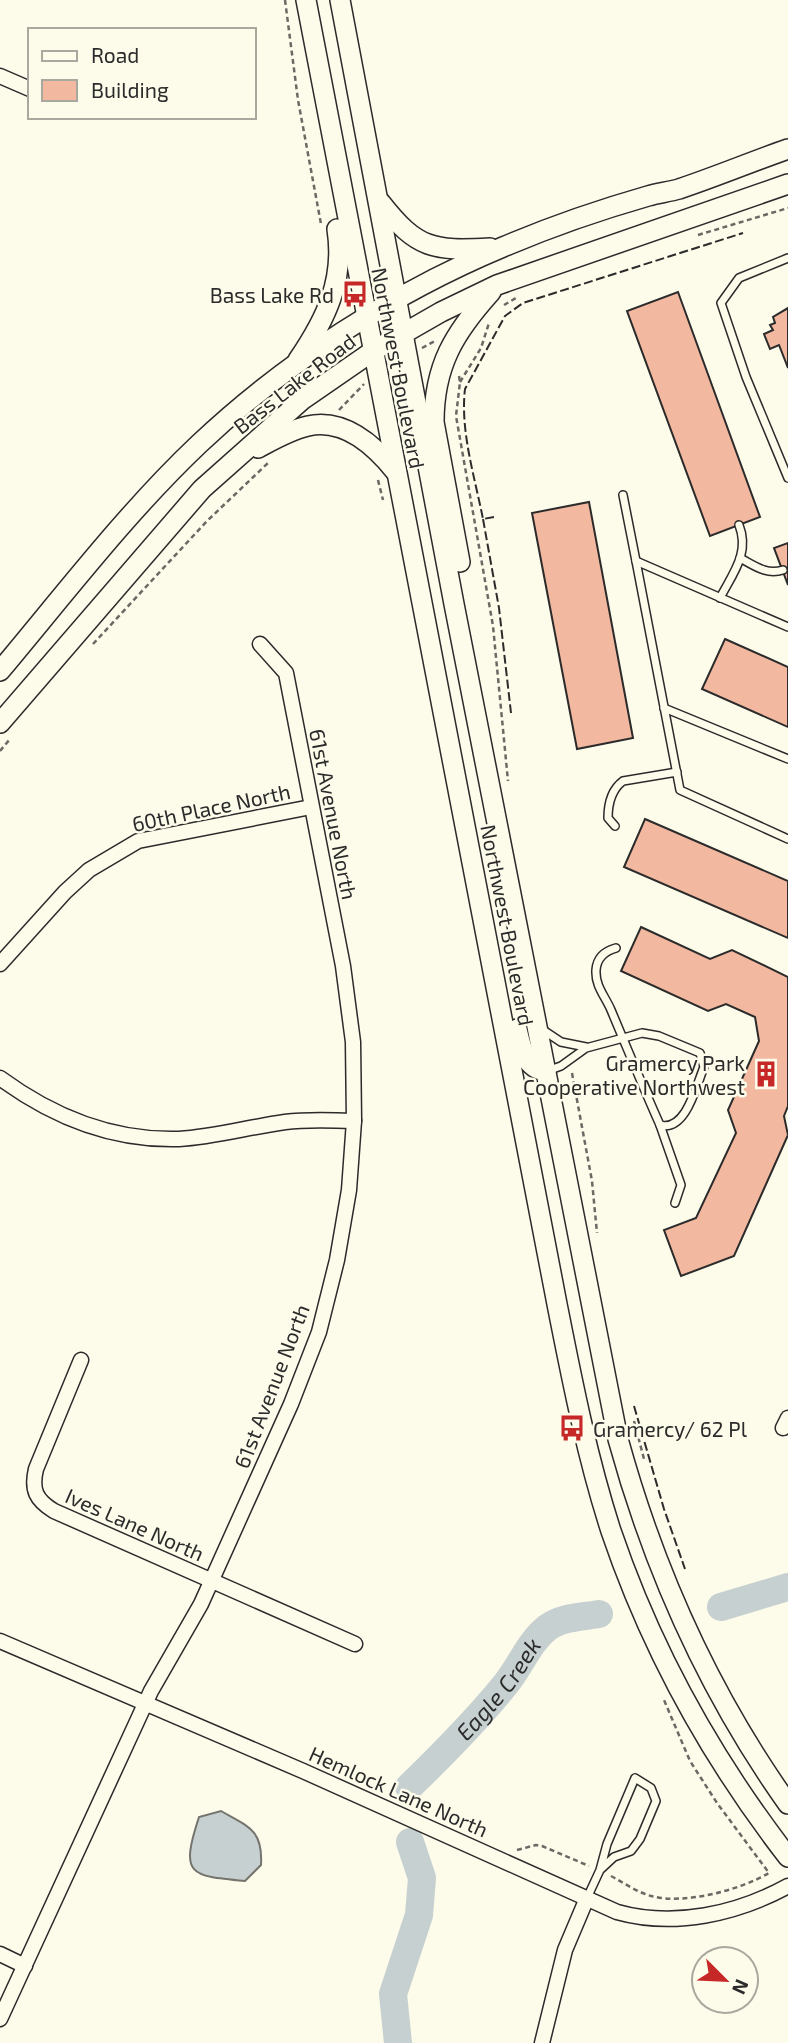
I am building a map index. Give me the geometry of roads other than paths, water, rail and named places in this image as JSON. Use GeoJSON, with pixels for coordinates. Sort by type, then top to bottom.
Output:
{"type":"FeatureCollection","features":[{"type":"Feature","properties":{"kind":"main road","name":"Northwest Boulevard"},"geometry":{"type":"LineString","coordinates":[[306,0],[571,1376],[594,1473],[611,1530],[639,1604],[680,1691],[728,1773],[788,1857]]}},
{"type":"Feature","properties":{"kind":"main road","name":"Northwest Boulevard"},"geometry":{"type":"LineString","coordinates":[[340,0],[454,604],[618,1439],[644,1525],[700,1659],[748,1744],[788,1804]]}},
{"type":"Feature","properties":{"kind":"main road"},"geometry":{"type":"LineString","coordinates":[[292,368],[322,322],[339,270],[337,233],[310,91],[316,56]]}},
{"type":"Feature","properties":{"kind":"main road","name":"Bass Lake Road"},"geometry":{"type":"LineString","coordinates":[[0,671],[129,520],[196,447],[250,399],[366,317],[502,247],[560,224],[677,189],[788,149]]}},
{"type":"Feature","properties":{"kind":"main road","name":"Bass Lake Road"},"geometry":{"type":"LineString","coordinates":[[8,728],[139,560],[202,489],[302,400],[403,332],[497,285],[788,184]]}},
{"type":"Feature","properties":{"kind":"main road"},"geometry":{"type":"LineString","coordinates":[[378,199],[400,227],[428,246],[444,250],[502,247]]}},
{"type":"Feature","properties":{"kind":"main road"},"geometry":{"type":"LineString","coordinates":[[454,604],[462,571],[434,422],[437,386],[445,358],[456,335],[497,285]]}},
{"type":"Feature","properties":{"kind":"main road"},"geometry":{"type":"LineString","coordinates":[[232,461],[288,433],[307,426],[322,425],[349,432],[367,441],[397,472]]}},
{"type":"Feature","properties":{"kind":"main road"},"geometry":{"type":"LineString","coordinates":[[461,799],[480,832],[523,1052],[533,1067],[546,1072]]}},
{"type":"Feature","properties":{"kind":"street"},"geometry":{"type":"LineString","coordinates":[[0,76],[28,88]]}},
{"type":"Feature","properties":{"kind":"street","name":"61st Avenue North"},"geometry":{"type":"LineString","coordinates":[[0,2019],[146,1703],[212,1580],[291,1404],[318,1332],[337,1260],[349,1190],[354,1121],[353,1042],[343,965],[286,673],[260,643]]}},
{"type":"Feature","properties":{"kind":"street","name":"60th Place North"},"geometry":{"type":"LineString","coordinates":[[0,964],[65,892],[89,870],[130,845],[167,834],[311,807]]}},
{"type":"Feature","properties":{"kind":"street"},"geometry":{"type":"LineString","coordinates":[[0,1078],[22,1095],[58,1115],[136,1138],[180,1139],[288,1122],[354,1121]]}},
{"type":"Feature","properties":{"kind":"street","name":"Ives Lane North"},"geometry":{"type":"LineString","coordinates":[[81,1360],[36,1469],[33,1484],[41,1504],[355,1644]]}},
{"type":"Feature","properties":{"kind":"street","name":"Hemlock Lane North"},"geometry":{"type":"LineString","coordinates":[[0,1641],[617,1912],[663,1919],[697,1916],[752,1904],[788,1886]]}},
{"type":"Feature","properties":{"kind":"street"},"geometry":{"type":"LineString","coordinates":[[542,2043],[565,1950],[587,1898]]}},
{"type":"Feature","properties":{"kind":"street"},"geometry":{"type":"LineString","coordinates":[[0,1954],[25,1966]]}},
{"type":"Feature","properties":{"kind":"lane"},"geometry":{"type":"LineString","coordinates":[[788,258],[739,278],[721,303],[746,377],[788,478]]}},
{"type":"Feature","properties":{"kind":"lane"},"geometry":{"type":"LineString","coordinates":[[623,495],[680,790],[788,839]]}},
{"type":"Feature","properties":{"kind":"lane"},"geometry":{"type":"LineString","coordinates":[[720,598],[744,544],[739,525]]}},
{"type":"Feature","properties":{"kind":"lane"},"geometry":{"type":"LineString","coordinates":[[740,558],[765,572],[783,570]]}},
{"type":"Feature","properties":{"kind":"lane"},"geometry":{"type":"LineString","coordinates":[[636,561],[788,627]]}},
{"type":"Feature","properties":{"kind":"lane"},"geometry":{"type":"LineString","coordinates":[[664,708],[788,759]]}},
{"type":"Feature","properties":{"kind":"lane"},"geometry":{"type":"LineString","coordinates":[[615,826],[608,818],[608,807],[616,786],[623,781],[677,772]]}},
{"type":"Feature","properties":{"kind":"lane"},"geometry":{"type":"LineString","coordinates":[[616,947],[608,950],[598,960],[596,972],[599,990],[609,1005],[660,1125],[681,1185],[676,1203]]}},
{"type":"Feature","properties":{"kind":"lane"},"geometry":{"type":"LineString","coordinates":[[536,1023],[561,1042],[586,1048]]}},
{"type":"Feature","properties":{"kind":"lane"},"geometry":{"type":"LineString","coordinates":[[546,1072],[561,1066],[586,1048],[642,1032],[700,1053],[704,1067],[683,1118],[675,1125],[660,1125]]}},
{"type":"Feature","properties":{"kind":"lane"},"geometry":{"type":"LineString","coordinates":[[587,1898],[635,1778],[651,1788],[656,1801],[640,1839],[631,1852],[614,1857],[600,1870]]}},
{"type":"Feature","properties":{"kind":"waterway","name":"Eagle Creek"},"geometry":{"type":"LineString","coordinates":[[721,1607],[788,1587]]}},
{"type":"Feature","properties":{"kind":"waterway","name":"Eagle Creek"},"geometry":{"type":"LineString","coordinates":[[409,1787],[494,1699],[530,1647],[547,1628],[572,1618],[599,1614]]}},
{"type":"Feature","properties":{"kind":"waterway","name":"Eagle Creek"},"geometry":{"type":"LineString","coordinates":[[398,2043],[393,1994],[419,1915],[422,1878],[410,1842]]}},
{"type":"Feature","properties":{"kind":"place","name":"Bass Lake Rd"},"geometry":{"type":"Point","coordinates":[355,294]}},
{"type":"Feature","properties":{"kind":"place","name":"Gramercy Park Cooperative Northwest"},"geometry":{"type":"Point","coordinates":[766,1074]}},
{"type":"Feature","properties":{"kind":"place","name":"Gramercy/ 62 Pl"},"geometry":{"type":"Point","coordinates":[572,1428]}}]}
